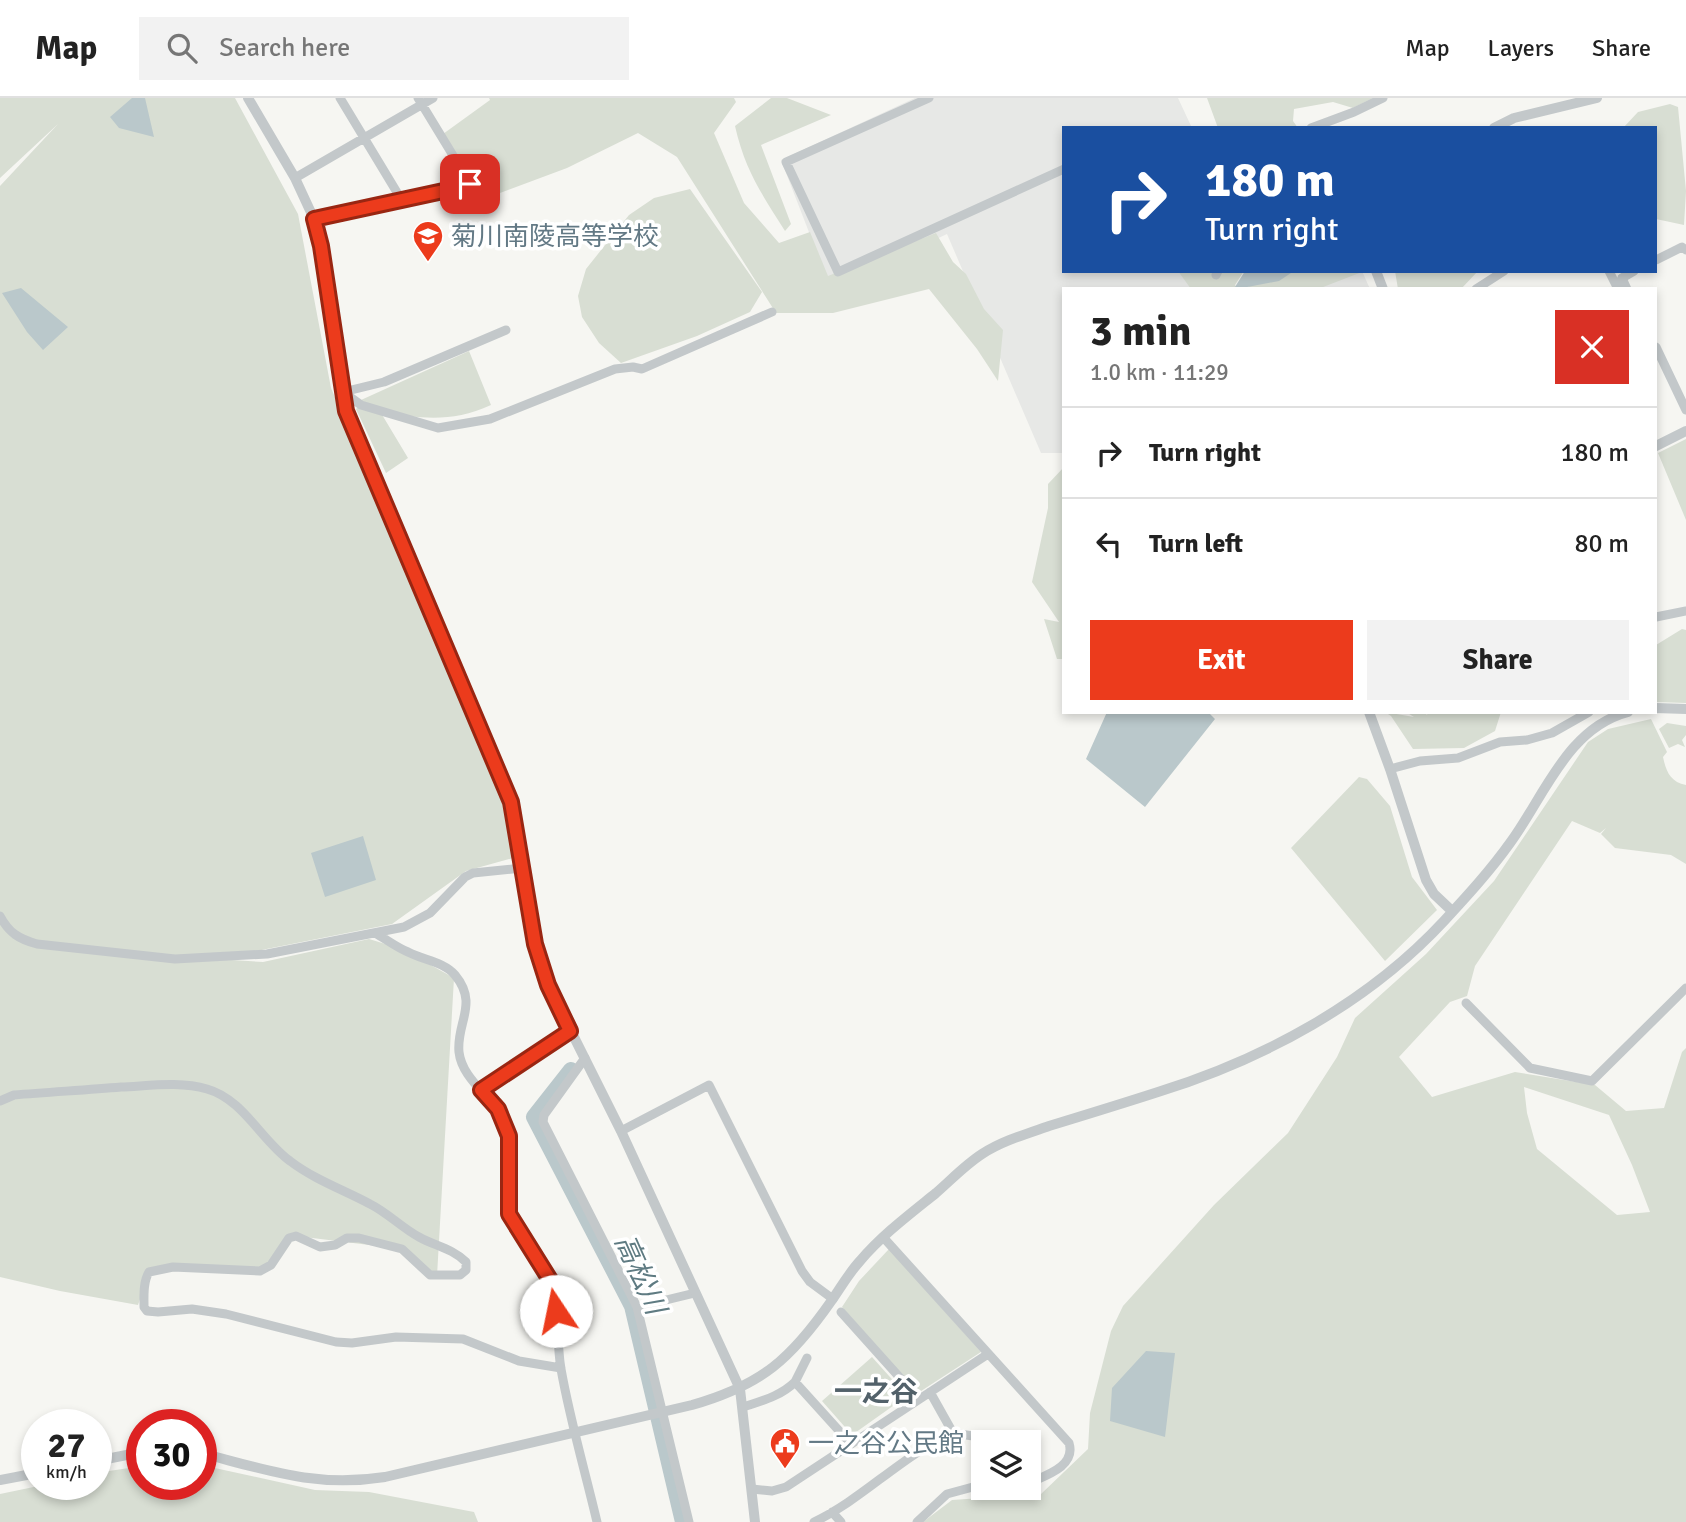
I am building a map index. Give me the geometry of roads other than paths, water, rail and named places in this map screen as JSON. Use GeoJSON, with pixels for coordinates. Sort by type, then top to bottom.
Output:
{"type":"FeatureCollection","features":[{"type":"Feature","properties":{"kind":"street"},"geometry":{"type":"LineString","coordinates":[[248,98],[295,178],[314,219],[321,246],[346,411],[511,802],[541,965],[740,1389],[755,1522]]}},
{"type":"Feature","properties":{"kind":"street"},"geometry":{"type":"LineString","coordinates":[[340,98],[401,200]]}},
{"type":"Feature","properties":{"kind":"street"},"geometry":{"type":"LineString","coordinates":[[295,178],[365,138],[420,101],[433,98]]}},
{"type":"Feature","properties":{"kind":"street"},"geometry":{"type":"LineString","coordinates":[[929,98],[786,162],[838,272],[1062,171]]}},
{"type":"Feature","properties":{"kind":"street"},"geometry":{"type":"LineString","coordinates":[[1316,126],[1383,98]]}},
{"type":"Feature","properties":{"kind":"street"},"geometry":{"type":"LineString","coordinates":[[1498,126],[1514,118],[1597,98]]}},
{"type":"Feature","properties":{"kind":"street"},"geometry":{"type":"LineString","coordinates":[[314,219],[471,185],[420,101]]}},
{"type":"Feature","properties":{"kind":"street"},"geometry":{"type":"LineString","coordinates":[[1657,260],[1682,247],[1686,250]]}},
{"type":"Feature","properties":{"kind":"street"},"geometry":{"type":"LineString","coordinates":[[1479,287],[1501,273]]}},
{"type":"Feature","properties":{"kind":"street"},"geometry":{"type":"LineString","coordinates":[[1626,287],[1622,278],[1631,273]]}},
{"type":"Feature","properties":{"kind":"street"},"geometry":{"type":"LineString","coordinates":[[343,392],[360,405],[438,428],[490,419],[615,369],[642,369],[772,312]]}},
{"type":"Feature","properties":{"kind":"street"},"geometry":{"type":"LineString","coordinates":[[343,392],[384,383],[506,330]]}},
{"type":"Feature","properties":{"kind":"street"},"geometry":{"type":"LineString","coordinates":[[1657,353],[1686,410]]}},
{"type":"Feature","properties":{"kind":"street"},"geometry":{"type":"LineString","coordinates":[[1657,446],[1686,431]]}},
{"type":"Feature","properties":{"kind":"street"},"geometry":{"type":"LineString","coordinates":[[1657,617],[1686,611]]}},
{"type":"Feature","properties":{"kind":"street"},"geometry":{"type":"LineString","coordinates":[[1657,708],[1686,709]]}},
{"type":"Feature","properties":{"kind":"street"},"geometry":{"type":"LineString","coordinates":[[1370,714],[1426,880],[1434,894],[1452,911]]}},
{"type":"Feature","properties":{"kind":"street"},"geometry":{"type":"LineString","coordinates":[[1390,769],[1420,761],[1458,758],[1500,742],[1527,740],[1552,733],[1585,714]]}},
{"type":"Feature","properties":{"kind":"street"},"geometry":{"type":"LineString","coordinates":[[217,1457],[305,1479],[358,1481],[658,1413],[740,1389],[760,1378],[799,1345],[860,1260],[883,1237],[982,1154],[1022,1135],[1208,1075],[1239,1062],[1329,1014],[1392,971],[1452,911],[1511,842],[1578,741],[1599,724],[1623,714]]}},
{"type":"Feature","properties":{"kind":"street"},"geometry":{"type":"LineString","coordinates":[[0,916],[9,931],[37,944],[175,959],[267,954],[404,927],[424,917],[465,877],[473,873],[523,868]]}},
{"type":"Feature","properties":{"kind":"street"},"geometry":{"type":"LineString","coordinates":[[375,933],[407,952],[446,967],[466,993],[467,1009],[458,1047],[460,1059],[498,1109],[509,1136],[509,1214],[552,1283],[556,1295],[561,1368],[597,1522]]}},
{"type":"Feature","properties":{"kind":"street"},"geometry":{"type":"LineString","coordinates":[[1466,1003],[1530,1068],[1592,1081],[1686,988]]}},
{"type":"Feature","properties":{"kind":"street"},"geometry":{"type":"LineString","coordinates":[[481,1090],[570,1031]]}},
{"type":"Feature","properties":{"kind":"street"},"geometry":{"type":"LineString","coordinates":[[585,1059],[544,1115],[543,1122],[637,1307],[658,1413],[689,1522]]}},
{"type":"Feature","properties":{"kind":"street"},"geometry":{"type":"LineString","coordinates":[[621,1131],[709,1085],[802,1270],[810,1282],[833,1299]]}},
{"type":"Feature","properties":{"kind":"street"},"geometry":{"type":"LineString","coordinates":[[0,1101],[14,1095],[147,1086],[204,1088],[220,1093],[234,1103],[271,1145],[291,1162],[326,1183],[373,1205],[419,1238],[457,1253],[466,1262],[466,1270],[460,1275],[430,1275],[402,1249],[359,1238],[347,1238],[335,1245],[320,1247],[296,1236],[289,1238],[271,1265],[260,1271],[173,1267],[149,1272],[145,1279],[144,1300],[144,1307],[148,1311],[192,1310],[226,1314],[344,1342],[396,1337],[463,1339],[519,1361],[561,1368]]}},
{"type":"Feature","properties":{"kind":"street"},"geometry":{"type":"LineString","coordinates":[[883,1237],[1069,1443],[1072,1452],[1069,1460],[1041,1477]]}},
{"type":"Feature","properties":{"kind":"street"},"geometry":{"type":"LineString","coordinates":[[637,1307],[695,1293]]}},
{"type":"Feature","properties":{"kind":"street"},"geometry":{"type":"LineString","coordinates":[[841,1312],[919,1399]]}},
{"type":"Feature","properties":{"kind":"street"},"geometry":{"type":"LineString","coordinates":[[752,1489],[772,1491],[786,1487],[988,1354]]}},
{"type":"Feature","properties":{"kind":"street"},"geometry":{"type":"LineString","coordinates":[[743,1407],[774,1397],[788,1389],[795,1382],[807,1358]]}},
{"type":"Feature","properties":{"kind":"street"},"geometry":{"type":"LineString","coordinates":[[795,1382],[850,1444]]}},
{"type":"Feature","properties":{"kind":"street"},"geometry":{"type":"LineString","coordinates":[[930,1392],[953,1433]]}},
{"type":"Feature","properties":{"kind":"street"},"geometry":{"type":"LineString","coordinates":[[814,1522],[906,1460],[953,1433],[971,1436]]}},
{"type":"Feature","properties":{"kind":"street"},"geometry":{"type":"LineString","coordinates":[[0,1480],[21,1476]]}},
{"type":"Feature","properties":{"kind":"street"},"geometry":{"type":"LineString","coordinates":[[917,1522],[947,1494],[971,1488]]}},
{"type":"Feature","properties":{"kind":"street"},"geometry":{"type":"LineString","coordinates":[[832,1512],[841,1522]]}},
{"type":"Feature","properties":{"kind":"waterway","name":"高松川"},"geometry":{"type":"LineString","coordinates":[[571,1070],[534,1117],[632,1306],[683,1522]]}},
{"type":"Feature","properties":{"kind":"place","name":"菊川南陵高等学校"},"geometry":{"type":"Point","coordinates":[428,263]}},
{"type":"Feature","properties":{"kind":"place","name":"一之谷公民館"},"geometry":{"type":"Point","coordinates":[785,1470]}},
{"type":"Feature","properties":{"kind":"district","name":"一之谷"},"geometry":{"type":"Point","coordinates":[876,1391]}}]}
